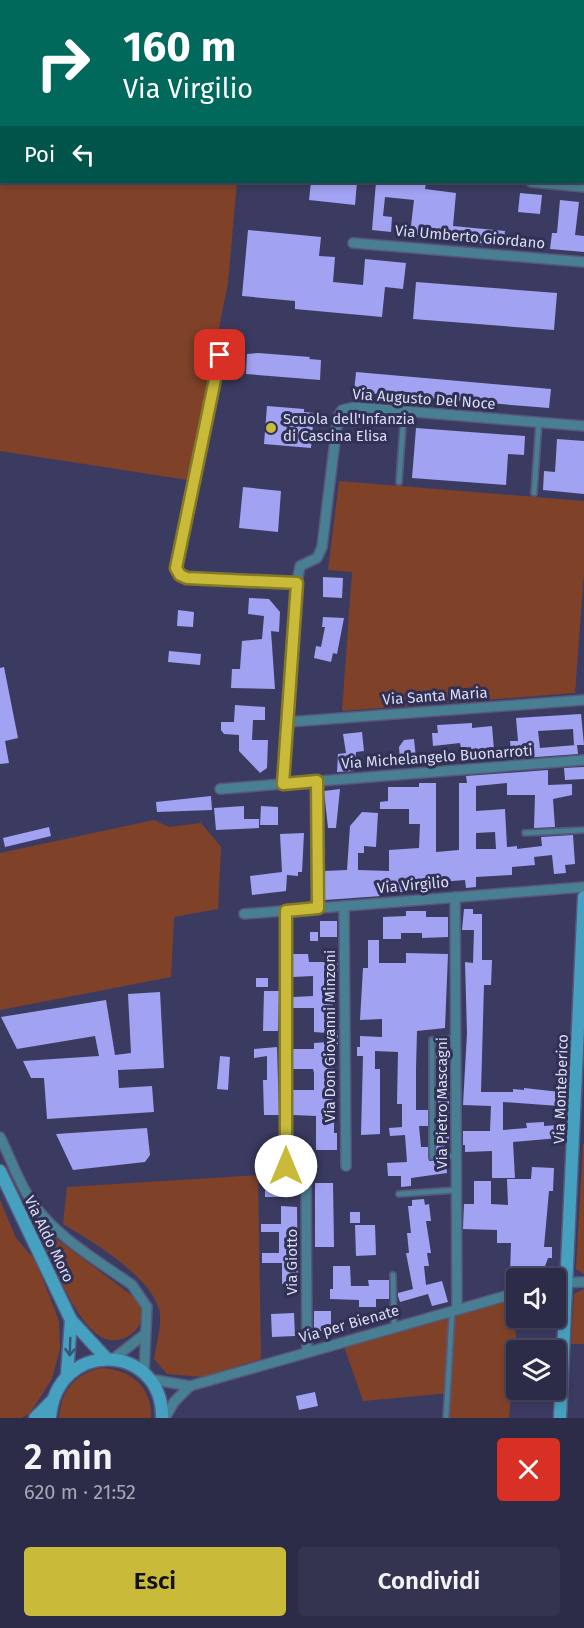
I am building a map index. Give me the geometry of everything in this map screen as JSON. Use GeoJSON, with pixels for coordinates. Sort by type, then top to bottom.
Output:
{"type":"FeatureCollection","features":[{"type":"Feature","properties":{"kind":"street"},"geometry":{"type":"LineString","coordinates":[[540,183],[584,188]]}},
{"type":"Feature","properties":{"kind":"street","name":"Via Umberto Giordano"},"geometry":{"type":"LineString","coordinates":[[353,243],[584,262]]}},
{"type":"Feature","properties":{"kind":"street"},"geometry":{"type":"LineString","coordinates":[[220,355],[176,568],[180,575],[187,578],[297,583],[283,784]]}},
{"type":"Feature","properties":{"kind":"street","name":"Via Augusto Del Noce"},"geometry":{"type":"LineString","coordinates":[[297,583],[300,566],[317,558],[322,547],[338,416],[342,410],[355,407],[584,426]]}},
{"type":"Feature","properties":{"kind":"street","name":"Via Santa Maria"},"geometry":{"type":"LineString","coordinates":[[288,722],[584,700]]}},
{"type":"Feature","properties":{"kind":"street","name":"Via Michelangelo Buonarroti"},"geometry":{"type":"LineString","coordinates":[[220,789],[584,760]]}},
{"type":"Feature","properties":{"kind":"street"},"geometry":{"type":"LineString","coordinates":[[317,781],[318,908]]}},
{"type":"Feature","properties":{"kind":"street","name":"Via Virgilio"},"geometry":{"type":"LineString","coordinates":[[244,914],[584,887]]}},
{"type":"Feature","properties":{"kind":"street","name":"Via Pietro Mascagni"},"geometry":{"type":"LineString","coordinates":[[455,897],[458,1156],[455,1309]]}},
{"type":"Feature","properties":{"kind":"street","name":"Via Monteberico"},"geometry":{"type":"LineString","coordinates":[[562,1268],[584,897]]}},
{"type":"Feature","properties":{"kind":"street","name":"Via Don Giovanni Minzoni"},"geometry":{"type":"LineString","coordinates":[[344,906],[346,1166]]}},
{"type":"Feature","properties":{"kind":"street"},"geometry":{"type":"LineString","coordinates":[[286,911],[286,1166]]}},
{"type":"Feature","properties":{"kind":"street"},"geometry":{"type":"LineString","coordinates":[[0,1137],[23,1186],[42,1215],[59,1232],[132,1285],[141,1295],[148,1320],[145,1334],[147,1376]]}},
{"type":"Feature","properties":{"kind":"street","name":"Via Aldo Moro"},"geometry":{"type":"LineString","coordinates":[[0,1171],[71,1320],[109,1359]]}},
{"type":"Feature","properties":{"kind":"street","name":"Via Giotto"},"geometry":{"type":"LineString","coordinates":[[306,1172],[307,1352]]}},
{"type":"Feature","properties":{"kind":"street"},"geometry":{"type":"LineString","coordinates":[[566,1282],[584,1282]]}},
{"type":"Feature","properties":{"kind":"street","name":"Via per Bienate"},"geometry":{"type":"LineString","coordinates":[[147,1376],[190,1386],[506,1296]]}},
{"type":"Feature","properties":{"kind":"street","name":"Via Aldo Moro"},"geometry":{"type":"LineString","coordinates":[[67,1374],[71,1320]]}},
{"type":"Feature","properties":{"kind":"street","name":"Via Monteberico"},"geometry":{"type":"LineString","coordinates":[[560,1418],[561,1328]]}},
{"type":"Feature","properties":{"kind":"street"},"geometry":{"type":"LineString","coordinates":[[109,1359],[145,1334]]}},
{"type":"Feature","properties":{"kind":"street"},"geometry":{"type":"LineString","coordinates":[[50,1418],[51,1402],[57,1387],[67,1374],[92,1360],[109,1359],[135,1366],[147,1376],[158,1393],[163,1418]]}},
{"type":"Feature","properties":{"kind":"street"},"geometry":{"type":"LineString","coordinates":[[163,1418],[174,1402],[190,1386]]}},
{"type":"Feature","properties":{"kind":"street"},"geometry":{"type":"LineString","coordinates":[[36,1418],[51,1402]]}},
{"type":"Feature","properties":{"kind":"lane"},"geometry":{"type":"LineString","coordinates":[[399,482],[404,411]]}},
{"type":"Feature","properties":{"kind":"lane"},"geometry":{"type":"LineString","coordinates":[[534,493],[538,422]]}},
{"type":"Feature","properties":{"kind":"lane"},"geometry":{"type":"LineString","coordinates":[[525,833],[584,830]]}},
{"type":"Feature","properties":{"kind":"lane"},"geometry":{"type":"LineString","coordinates":[[457,1038],[432,1040],[432,1157],[458,1156]]}},
{"type":"Feature","properties":{"kind":"lane"},"geometry":{"type":"LineString","coordinates":[[399,1194],[458,1190]]}},
{"type":"Feature","properties":{"kind":"lane"},"geometry":{"type":"LineString","coordinates":[[393,1275],[394,1327]]}},
{"type":"Feature","properties":{"kind":"lane"},"geometry":{"type":"LineString","coordinates":[[446,1418],[455,1309]]}},
{"type":"Feature","properties":{"kind":"shaded area"},"geometry":{"type":"Polygon","coordinates":[[[0,183],[237,183],[228,283],[188,480],[0,451],[0,183]]]}},
{"type":"Feature","properties":{"kind":"shaded area"},"geometry":{"type":"Polygon","coordinates":[[[339,481],[584,501],[584,572],[575,693],[342,711],[352,572],[328,570],[339,481]]]}},
{"type":"Feature","properties":{"kind":"shaded area"},"geometry":{"type":"Polygon","coordinates":[[[154,820],[169,827],[201,823],[221,847],[218,909],[174,917],[171,977],[0,1010],[0,853],[154,820]]]}},
{"type":"Feature","properties":{"kind":"shaded area"},"geometry":{"type":"Polygon","coordinates":[[[584,1144],[584,1274],[576,1269],[584,1144]]]}},
{"type":"Feature","properties":{"kind":"shaded area"},"geometry":{"type":"Polygon","coordinates":[[[258,1175],[261,1359],[203,1377],[167,1374],[154,1359],[160,1314],[153,1297],[144,1284],[118,1260],[63,1224],[67,1187],[258,1175]]]}},
{"type":"Feature","properties":{"kind":"shaded area"},"geometry":{"type":"Polygon","coordinates":[[[0,1200],[16,1238],[35,1260],[59,1321],[60,1349],[52,1379],[30,1413],[22,1418],[0,1418],[0,1200]]]}},
{"type":"Feature","properties":{"kind":"shaded area"},"geometry":{"type":"Polygon","coordinates":[[[31,1213],[55,1238],[134,1297],[140,1307],[142,1318],[135,1331],[121,1339],[105,1339],[87,1325],[68,1296],[31,1213]]]}},
{"type":"Feature","properties":{"kind":"shaded area"},"geometry":{"type":"Polygon","coordinates":[[[584,1289],[584,1344],[571,1344],[574,1294],[584,1289]]]}},
{"type":"Feature","properties":{"kind":"shaded area"},"geometry":{"type":"Polygon","coordinates":[[[506,1301],[506,1328],[515,1328],[516,1339],[506,1340],[506,1400],[511,1400],[509,1418],[449,1418],[450,1393],[363,1401],[344,1346],[506,1301]]]}},
{"type":"Feature","properties":{"kind":"shaded area"},"geometry":{"type":"Polygon","coordinates":[[[100,1368],[121,1372],[137,1381],[148,1397],[151,1418],[59,1418],[66,1392],[83,1375],[100,1368]]]}},
{"type":"Feature","properties":{"kind":"building"},"geometry":{"type":"Polygon","coordinates":[[[311,183],[357,183],[355,205],[309,200],[311,183]]]}},
{"type":"Feature","properties":{"kind":"building"},"geometry":{"type":"Polygon","coordinates":[[[376,183],[426,183],[425,189],[456,193],[453,226],[505,231],[503,246],[410,234],[414,200],[385,197],[383,216],[392,217],[391,232],[372,230],[376,183]]]}},
{"type":"Feature","properties":{"kind":"building"},"geometry":{"type":"Polygon","coordinates":[[[520,193],[542,195],[540,214],[518,212],[520,193]]]}},
{"type":"Feature","properties":{"kind":"building"},"geometry":{"type":"Polygon","coordinates":[[[560,200],[579,202],[575,235],[584,236],[584,252],[550,249],[552,233],[557,233],[560,200]]]}},
{"type":"Feature","properties":{"kind":"building"},"geometry":{"type":"Polygon","coordinates":[[[248,230],[321,237],[319,256],[335,257],[333,282],[363,285],[365,259],[406,263],[403,289],[385,287],[382,317],[295,309],[295,301],[242,296],[248,230]]]}},
{"type":"Feature","properties":{"kind":"building"},"geometry":{"type":"Polygon","coordinates":[[[416,282],[557,293],[554,330],[413,319],[416,282]]]}},
{"type":"Feature","properties":{"kind":"building"},"geometry":{"type":"Polygon","coordinates":[[[258,353],[321,360],[320,380],[246,374],[247,354],[258,353]]]}},
{"type":"Feature","properties":{"kind":"building"},"geometry":{"type":"Polygon","coordinates":[[[356,372],[551,389],[549,408],[354,392],[356,372]]]}},
{"type":"Feature","properties":{"kind":"building"},"geometry":{"type":"Polygon","coordinates":[[[267,406],[304,409],[304,412],[314,413],[311,448],[264,444],[267,406]]]}},
{"type":"Feature","properties":{"kind":"building"},"geometry":{"type":"Polygon","coordinates":[[[416,428],[525,436],[524,455],[508,454],[506,485],[412,478],[416,428]]]}},
{"type":"Feature","properties":{"kind":"building"},"geometry":{"type":"Polygon","coordinates":[[[557,439],[584,441],[584,494],[543,490],[544,471],[555,472],[557,439]]]}},
{"type":"Feature","properties":{"kind":"building"},"geometry":{"type":"Polygon","coordinates":[[[243,487],[281,491],[278,532],[239,528],[243,487]]]}},
{"type":"Feature","properties":{"kind":"building"},"geometry":{"type":"Polygon","coordinates":[[[323,577],[343,578],[342,598],[323,597],[323,577]]]}},
{"type":"Feature","properties":{"kind":"building"},"geometry":{"type":"Polygon","coordinates":[[[249,598],[269,599],[280,612],[279,632],[271,631],[275,689],[231,688],[232,669],[240,669],[242,641],[262,639],[264,616],[248,614],[249,598]]]}},
{"type":"Feature","properties":{"kind":"building"},"geometry":{"type":"Polygon","coordinates":[[[178,610],[194,612],[193,627],[177,626],[178,610]]]}},
{"type":"Feature","properties":{"kind":"building"},"geometry":{"type":"Polygon","coordinates":[[[323,617],[344,618],[337,654],[333,653],[331,662],[314,658],[316,646],[321,647],[325,627],[322,627],[323,617]]]}},
{"type":"Feature","properties":{"kind":"building"},"geometry":{"type":"Polygon","coordinates":[[[169,651],[201,654],[200,665],[168,662],[169,651]]]}},
{"type":"Feature","properties":{"kind":"building"},"geometry":{"type":"Polygon","coordinates":[[[4,667],[18,738],[5,741],[9,763],[0,764],[0,668],[4,667]]]}},
{"type":"Feature","properties":{"kind":"building"},"geometry":{"type":"Polygon","coordinates":[[[235,705],[265,707],[265,720],[253,720],[252,740],[268,740],[267,768],[260,773],[239,751],[239,735],[224,734],[221,730],[221,722],[234,722],[235,705]]]}},
{"type":"Feature","properties":{"kind":"building"},"geometry":{"type":"Polygon","coordinates":[[[581,714],[584,745],[577,745],[578,754],[496,760],[495,752],[511,750],[510,741],[518,741],[516,718],[581,714]],[[573,729],[538,731],[540,748],[576,745],[574,745],[573,729]]]}},
{"type":"Feature","properties":{"kind":"building"},"geometry":{"type":"Polygon","coordinates":[[[472,723],[472,728],[492,726],[494,750],[471,752],[471,747],[461,748],[460,743],[433,746],[432,733],[438,733],[437,725],[472,723]]]}},
{"type":"Feature","properties":{"kind":"building"},"geometry":{"type":"Polygon","coordinates":[[[362,732],[364,751],[356,752],[354,771],[337,772],[338,754],[346,753],[343,734],[362,732]]]}},
{"type":"Feature","properties":{"kind":"building"},"geometry":{"type":"Polygon","coordinates":[[[414,739],[416,758],[400,760],[399,747],[404,740],[414,739]]]}},
{"type":"Feature","properties":{"kind":"building"},"geometry":{"type":"Polygon","coordinates":[[[584,767],[584,779],[565,780],[564,768],[584,767]]]}},
{"type":"Feature","properties":{"kind":"building"},"geometry":{"type":"Polygon","coordinates":[[[548,770],[548,785],[572,784],[572,795],[553,799],[555,827],[534,828],[535,795],[507,795],[507,783],[476,786],[476,811],[505,809],[507,847],[517,846],[517,849],[542,846],[541,837],[573,835],[575,864],[565,865],[566,873],[554,874],[552,855],[534,857],[535,865],[512,867],[512,875],[476,877],[476,887],[466,888],[465,880],[414,884],[415,892],[381,892],[381,896],[325,900],[324,871],[347,870],[350,826],[362,812],[378,813],[376,847],[364,846],[364,853],[358,853],[358,870],[389,871],[389,850],[419,848],[420,824],[409,824],[409,809],[380,809],[380,802],[388,801],[388,787],[419,787],[419,783],[436,783],[436,852],[459,850],[459,783],[467,783],[466,776],[548,770]],[[495,832],[476,833],[476,849],[496,849],[495,832]]]}},
{"type":"Feature","properties":{"kind":"building"},"geometry":{"type":"Polygon","coordinates":[[[340,789],[336,828],[328,828],[324,791],[340,789]]]}},
{"type":"Feature","properties":{"kind":"building"},"geometry":{"type":"Polygon","coordinates":[[[211,796],[212,810],[157,812],[156,802],[211,796]]]}},
{"type":"Feature","properties":{"kind":"building"},"geometry":{"type":"Polygon","coordinates":[[[244,806],[244,819],[259,819],[259,828],[216,830],[214,808],[244,806]]]}},
{"type":"Feature","properties":{"kind":"building"},"geometry":{"type":"Polygon","coordinates":[[[261,806],[278,807],[278,825],[260,825],[261,806]]]}},
{"type":"Feature","properties":{"kind":"building"},"geometry":{"type":"Polygon","coordinates":[[[49,827],[51,836],[5,847],[3,838],[49,827]]]}},
{"type":"Feature","properties":{"kind":"building"},"geometry":{"type":"Polygon","coordinates":[[[304,833],[302,872],[298,872],[298,876],[287,875],[286,891],[252,895],[250,876],[282,872],[280,834],[304,833]]]}},
{"type":"Feature","properties":{"kind":"building"},"geometry":{"type":"Polygon","coordinates":[[[464,909],[473,909],[473,914],[482,914],[482,960],[492,960],[491,985],[484,985],[481,1092],[513,1092],[513,1089],[524,1090],[524,1088],[560,1092],[559,1106],[503,1102],[503,1130],[527,1128],[526,1123],[544,1122],[544,1126],[558,1125],[559,1138],[513,1142],[515,1178],[492,1178],[492,1151],[465,1152],[465,1145],[463,1145],[463,1131],[490,1131],[491,1106],[463,1105],[467,1033],[465,962],[473,963],[474,930],[462,930],[464,909]]]}},
{"type":"Feature","properties":{"kind":"building"},"geometry":{"type":"Polygon","coordinates":[[[406,911],[426,911],[426,917],[448,917],[448,937],[422,938],[422,933],[401,933],[401,939],[383,939],[383,917],[406,916],[406,911]]]}},
{"type":"Feature","properties":{"kind":"building"},"geometry":{"type":"Polygon","coordinates":[[[320,921],[337,921],[337,937],[320,937],[320,921]]]}},
{"type":"Feature","properties":{"kind":"building"},"geometry":{"type":"Polygon","coordinates":[[[310,932],[318,932],[318,941],[310,941],[310,932]]]}},
{"type":"Feature","properties":{"kind":"building"},"geometry":{"type":"Polygon","coordinates":[[[368,940],[379,940],[379,963],[406,963],[406,953],[448,954],[445,1028],[417,1031],[416,1068],[416,1110],[428,1110],[428,1126],[419,1126],[421,1147],[428,1147],[429,1161],[446,1161],[447,1173],[411,1178],[411,1186],[401,1187],[401,1176],[388,1176],[387,1163],[407,1162],[405,1135],[390,1136],[389,1128],[402,1127],[402,1104],[397,1104],[398,1052],[375,1051],[375,1069],[380,1069],[380,1134],[361,1135],[363,1056],[357,1056],[357,1047],[360,1047],[360,1036],[382,1037],[382,1019],[360,1020],[363,968],[368,968],[368,940]]]}},
{"type":"Feature","properties":{"kind":"building"},"geometry":{"type":"Polygon","coordinates":[[[293,954],[308,954],[309,962],[326,962],[326,955],[337,954],[338,975],[332,976],[333,1009],[326,1009],[327,1033],[314,1032],[314,1008],[293,1008],[293,997],[313,996],[313,976],[293,977],[293,954]]]}},
{"type":"Feature","properties":{"kind":"building"},"geometry":{"type":"Polygon","coordinates":[[[256,978],[268,978],[268,987],[256,987],[256,978]]]}},
{"type":"Feature","properties":{"kind":"building"},"geometry":{"type":"Polygon","coordinates":[[[264,991],[279,991],[278,1031],[263,1031],[264,991]]]}},
{"type":"Feature","properties":{"kind":"building"},"geometry":{"type":"Polygon","coordinates":[[[160,992],[164,1068],[118,1070],[119,1088],[152,1086],[154,1112],[47,1119],[44,1078],[31,1078],[23,1061],[99,1056],[95,1036],[17,1049],[1,1017],[106,1000],[115,1055],[131,1053],[128,994],[160,992]]]}},
{"type":"Feature","properties":{"kind":"building"},"geometry":{"type":"Polygon","coordinates":[[[329,1030],[338,1030],[338,1044],[334,1044],[332,1117],[334,1117],[334,1133],[337,1133],[337,1150],[316,1150],[316,1116],[293,1115],[293,1090],[314,1090],[314,1073],[313,1069],[293,1069],[293,1049],[314,1049],[314,1043],[329,1042],[329,1030]]]}},
{"type":"Feature","properties":{"kind":"building"},"geometry":{"type":"Polygon","coordinates":[[[447,1043],[447,1058],[436,1058],[436,1044],[447,1043]]]}},
{"type":"Feature","properties":{"kind":"building"},"geometry":{"type":"Polygon","coordinates":[[[277,1047],[279,1115],[264,1115],[263,1080],[267,1080],[267,1056],[254,1058],[254,1049],[277,1047]]]}},
{"type":"Feature","properties":{"kind":"building"},"geometry":{"type":"Polygon","coordinates":[[[220,1056],[230,1057],[228,1090],[217,1089],[220,1056]]]}},
{"type":"Feature","properties":{"kind":"building"},"geometry":{"type":"Polygon","coordinates":[[[439,1086],[449,1086],[449,1144],[445,1144],[445,1152],[436,1152],[439,1086]]]}},
{"type":"Feature","properties":{"kind":"building"},"geometry":{"type":"Polygon","coordinates":[[[147,1128],[150,1155],[145,1162],[73,1170],[56,1134],[147,1128]]]}},
{"type":"Feature","properties":{"kind":"building"},"geometry":{"type":"Polygon","coordinates":[[[293,1146],[311,1146],[310,1166],[305,1164],[300,1167],[299,1182],[292,1182],[293,1146]]]}},
{"type":"Feature","properties":{"kind":"building"},"geometry":{"type":"Polygon","coordinates":[[[532,1167],[554,1168],[553,1191],[549,1191],[544,1247],[552,1247],[552,1258],[548,1258],[544,1268],[510,1268],[511,1243],[497,1243],[497,1230],[463,1229],[464,1204],[474,1204],[474,1181],[491,1181],[491,1204],[508,1205],[507,1179],[531,1179],[532,1167]]]}},
{"type":"Feature","properties":{"kind":"building"},"geometry":{"type":"Polygon","coordinates":[[[265,1175],[286,1175],[286,1197],[265,1197],[265,1175]]]}},
{"type":"Feature","properties":{"kind":"building"},"geometry":{"type":"Polygon","coordinates":[[[315,1183],[333,1183],[334,1247],[315,1247],[315,1183]]]}},
{"type":"Feature","properties":{"kind":"building"},"geometry":{"type":"Polygon","coordinates":[[[424,1199],[425,1205],[429,1204],[431,1221],[426,1221],[431,1253],[427,1253],[429,1266],[424,1266],[426,1285],[442,1281],[448,1302],[432,1306],[428,1294],[400,1302],[398,1296],[398,1293],[413,1289],[406,1253],[409,1253],[407,1233],[411,1233],[408,1206],[412,1206],[412,1200],[424,1199]]]}},
{"type":"Feature","properties":{"kind":"building"},"geometry":{"type":"Polygon","coordinates":[[[281,1206],[297,1207],[298,1283],[282,1284],[282,1263],[262,1263],[262,1253],[279,1253],[279,1232],[261,1232],[261,1224],[281,1224],[281,1206]]]}},
{"type":"Feature","properties":{"kind":"building"},"geometry":{"type":"Polygon","coordinates":[[[350,1212],[360,1212],[360,1223],[350,1223],[350,1212]]]}},
{"type":"Feature","properties":{"kind":"building"},"geometry":{"type":"Polygon","coordinates":[[[355,1225],[375,1225],[376,1255],[356,1256],[355,1225]]]}},
{"type":"Feature","properties":{"kind":"building"},"geometry":{"type":"Polygon","coordinates":[[[333,1266],[350,1266],[351,1286],[369,1286],[368,1280],[389,1280],[389,1299],[376,1299],[376,1307],[359,1307],[359,1300],[330,1299],[330,1289],[333,1289],[333,1266]]]}},
{"type":"Feature","properties":{"kind":"building"},"geometry":{"type":"Polygon","coordinates":[[[314,1311],[331,1311],[331,1331],[314,1331],[314,1311]]]}},
{"type":"Feature","properties":{"kind":"building"},"geometry":{"type":"Polygon","coordinates":[[[294,1313],[295,1336],[272,1337],[271,1314],[294,1313]]]}},
{"type":"Feature","properties":{"kind":"building"},"geometry":{"type":"Polygon","coordinates":[[[315,1392],[318,1406],[299,1410],[296,1396],[315,1392]]]}},
{"type":"Feature","properties":{"kind":"place","name":"Scuola dell'Infanzia di Cascina Elisa"},"geometry":{"type":"Point","coordinates":[271,428]}},
{"type":"Feature","properties":{"kind":"route"},"geometry":{"type":"LineString","coordinates":[[220,355],[201,454],[177,554],[176,568],[180,575],[187,578],[297,583],[283,784],[317,781],[318,908],[286,911],[286,1166]]}}]}
